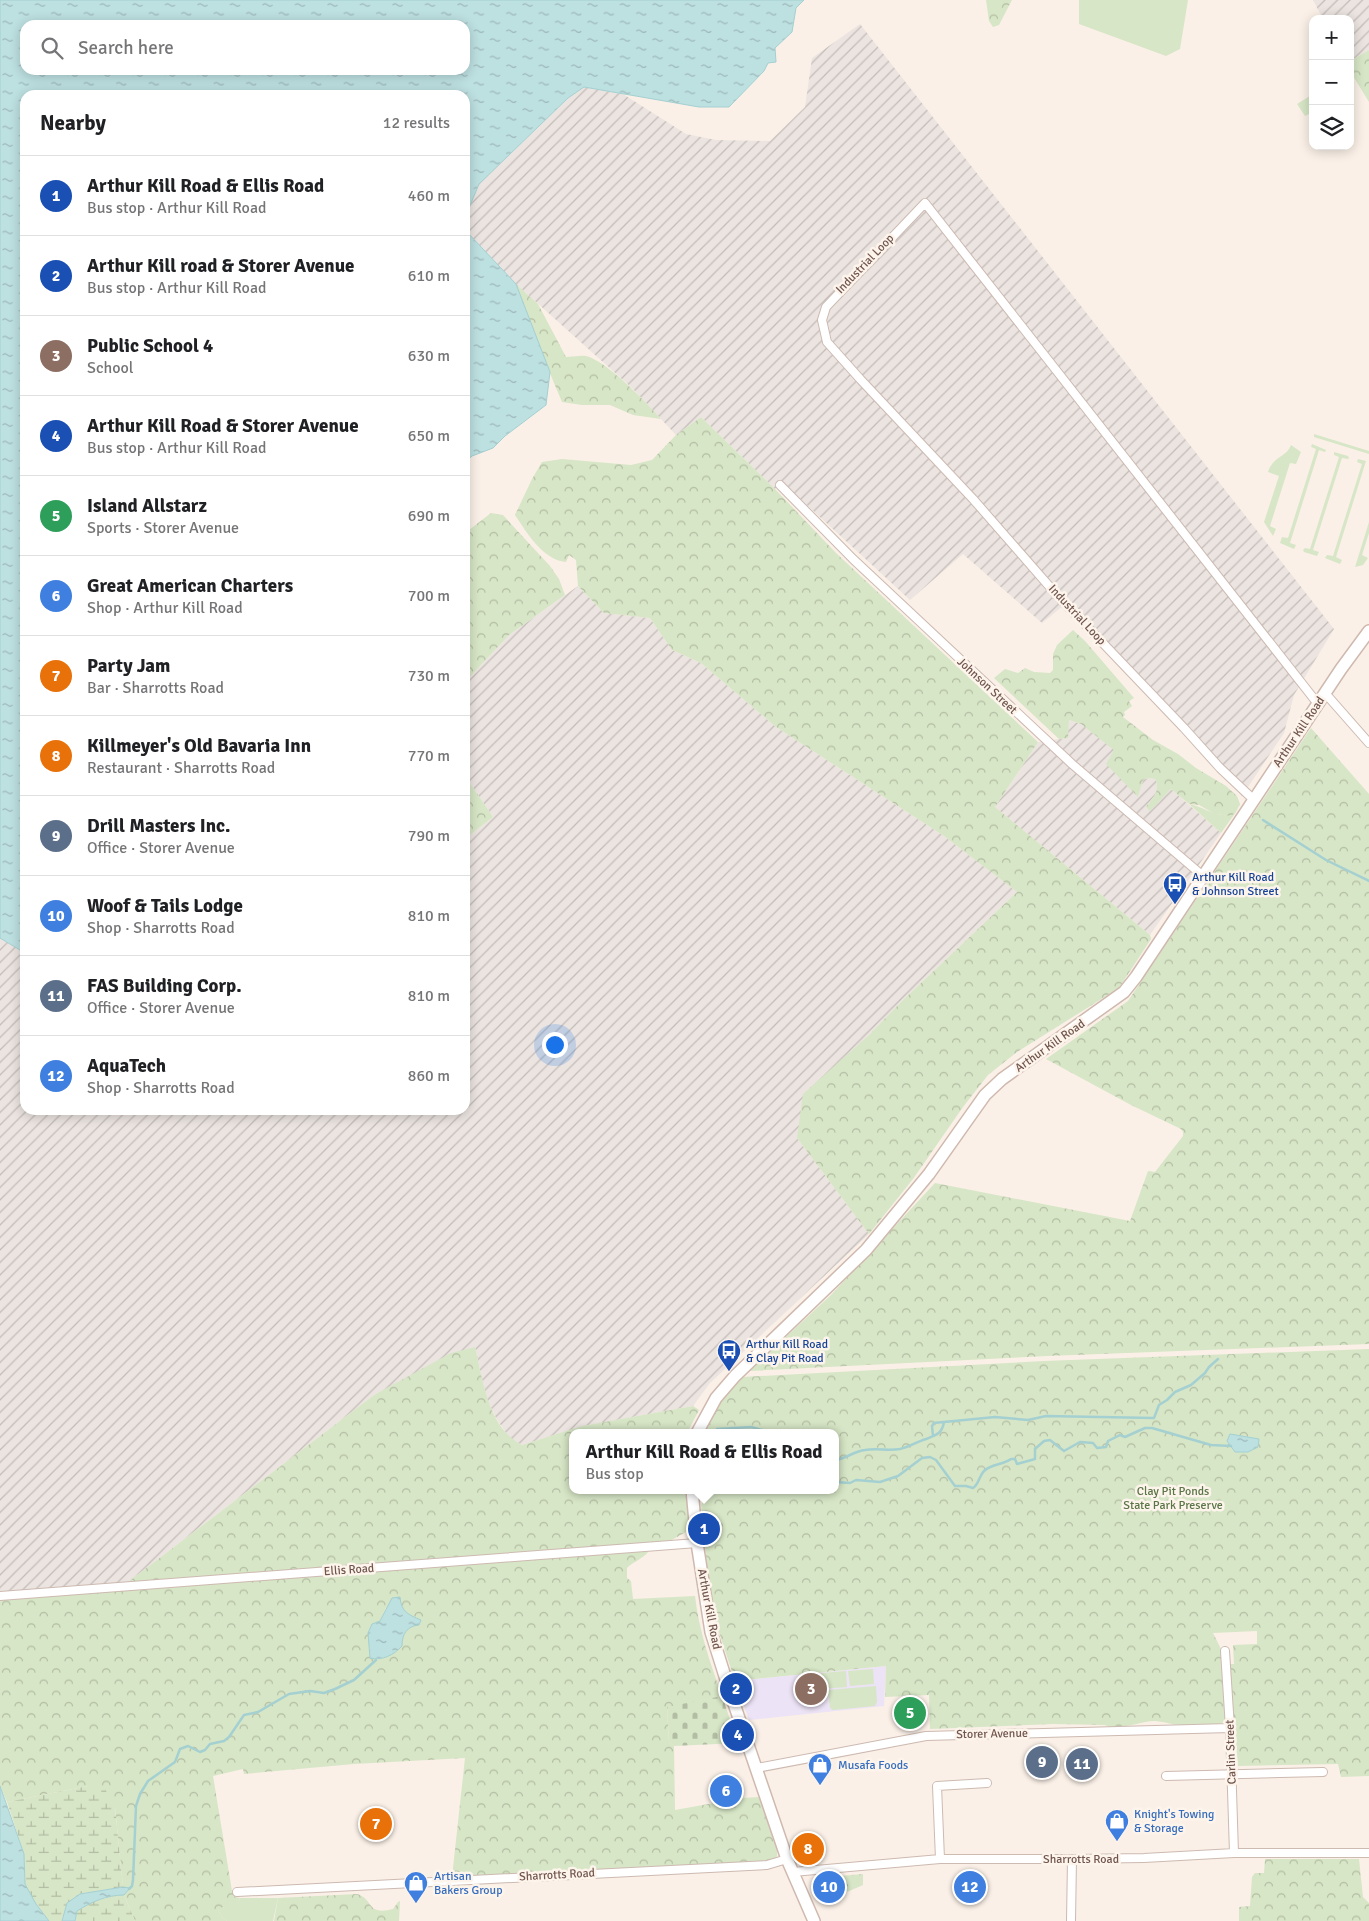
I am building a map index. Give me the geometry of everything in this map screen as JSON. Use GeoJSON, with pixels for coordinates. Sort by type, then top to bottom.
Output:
{"type":"FeatureCollection","features":[{"type":"Feature","properties":{"kind":"street","name":"Industrial Loop"},"geometry":{"type":"LineString","coordinates":[[1254,800],[1220,768],[1056,594],[973,499],[827,342],[822,326],[826,307],[856,273],[925,203],[1318,704]]}},
{"type":"Feature","properties":{"kind":"street","name":"Johnson Street"},"geometry":{"type":"LineString","coordinates":[[780,485],[853,559],[1078,770],[1203,876]]}},
{"type":"Feature","properties":{"kind":"street","name":"Arthur Kill Road"},"geometry":{"type":"LineString","coordinates":[[699,1429],[716,1398],[735,1376],[866,1250],[929,1174],[985,1095],[1002,1079],[1124,992],[1136,977],[1325,693],[1369,631]]}},
{"type":"Feature","properties":{"kind":"street"},"geometry":{"type":"LineString","coordinates":[[1325,693],[1369,743]]}},
{"type":"Feature","properties":{"kind":"street","name":"Arthur Kill Road"},"geometry":{"type":"LineString","coordinates":[[692,1494],[697,1543],[711,1632],[728,1689],[787,1859],[814,1921]]}},
{"type":"Feature","properties":{"kind":"street","name":"Ellis Road"},"geometry":{"type":"LineString","coordinates":[[0,1596],[697,1543]]}},
{"type":"Feature","properties":{"kind":"street","name":"Carlin Street"},"geometry":{"type":"LineString","coordinates":[[1225,1651],[1230,1728],[1234,1853]]}},
{"type":"Feature","properties":{"kind":"street","name":"Storer Avenue"},"geometry":{"type":"LineString","coordinates":[[757,1768],[926,1736],[1230,1728]]}},
{"type":"Feature","properties":{"kind":"street"},"geometry":{"type":"LineString","coordinates":[[1166,1776],[1323,1772]]}},
{"type":"Feature","properties":{"kind":"street"},"geometry":{"type":"LineString","coordinates":[[940,1859],[937,1786],[987,1784]]}},
{"type":"Feature","properties":{"kind":"street","name":"Sharrotts Road"},"geometry":{"type":"LineString","coordinates":[[793,1872],[807,1869],[940,1859],[1144,1858],[1234,1853],[1369,1853]]}},
{"type":"Feature","properties":{"kind":"street","name":"Sharrotts Road"},"geometry":{"type":"LineString","coordinates":[[237,1892],[767,1866],[787,1859]]}},
{"type":"Feature","properties":{"kind":"street"},"geometry":{"type":"LineString","coordinates":[[1071,1921],[1072,1859]]}},
{"type":"Feature","properties":{"kind":"shaded area"},"geometry":{"type":"Polygon","coordinates":[[[1313,0],[1369,0],[1369,50],[1354,59],[1354,15],[1321,15],[1313,0]]]}},
{"type":"Feature","properties":{"kind":"shaded area"},"geometry":{"type":"Polygon","coordinates":[[[860,24],[1334,629],[1294,695],[1284,733],[1242,796],[1063,606],[1042,623],[963,554],[910,600],[782,482],[775,489],[701,417],[676,435],[633,389],[516,284],[470,235],[470,205],[479,184],[568,98],[584,87],[623,94],[686,134],[716,140],[770,141],[805,107],[812,58],[860,24]]]}},
{"type":"Feature","properties":{"kind":"shaded area"},"geometry":{"type":"Polygon","coordinates":[[[578,586],[604,613],[650,618],[672,650],[701,663],[776,727],[944,836],[1017,892],[902,1001],[868,1036],[797,1138],[869,1234],[710,1383],[693,1406],[569,1429],[522,1445],[510,1439],[496,1418],[486,1397],[475,1347],[374,1395],[124,1585],[0,1593],[0,938],[20,950],[20,1115],[470,1115],[470,835],[493,817],[470,783],[470,677],[509,635],[578,586]]]}},
{"type":"Feature","properties":{"kind":"shaded area"},"geometry":{"type":"Polygon","coordinates":[[[1069,720],[1081,724],[1115,750],[1138,797],[1143,780],[1155,779],[1158,791],[1146,807],[1150,810],[1171,789],[1221,833],[1150,935],[995,807],[1038,742],[1067,738],[1069,720]]]}},
{"type":"Feature","properties":{"kind":"shaded area"},"geometry":{"type":"Polygon","coordinates":[[[886,1666],[884,1706],[749,1720],[735,1681],[886,1666]]]}},
{"type":"Feature","properties":{"kind":"green space"},"geometry":{"type":"Polygon","coordinates":[[[986,0],[1012,0],[999,25],[993,27],[989,21],[986,0]]]}},
{"type":"Feature","properties":{"kind":"green space"},"geometry":{"type":"Polygon","coordinates":[[[1079,0],[1188,0],[1180,49],[1166,56],[1079,24],[1079,0]]]}},
{"type":"Feature","properties":{"kind":"green space"},"geometry":{"type":"Polygon","coordinates":[[[1369,50],[1369,102],[1354,78],[1354,59],[1369,50]]]}},
{"type":"Feature","properties":{"kind":"green space"},"geometry":{"type":"Polygon","coordinates":[[[1309,96],[1309,114],[1305,116],[1297,104],[1309,96]]]}},
{"type":"Feature","properties":{"kind":"green space"},"geometry":{"type":"Polygon","coordinates":[[[516,284],[538,304],[566,357],[586,356],[595,359],[626,383],[661,419],[633,415],[610,405],[582,405],[562,402],[536,340],[516,284]]]}},
{"type":"Feature","properties":{"kind":"green space"},"geometry":{"type":"Polygon","coordinates":[[[701,417],[775,489],[836,553],[1038,742],[995,807],[1150,935],[1151,939],[1119,988],[1017,1052],[988,1075],[963,1107],[913,1179],[869,1234],[797,1138],[803,1094],[868,1036],[902,1001],[1017,892],[944,836],[776,727],[701,663],[672,650],[650,618],[604,613],[578,586],[576,560],[569,555],[566,562],[558,560],[543,551],[515,515],[542,462],[562,459],[631,465],[652,460],[676,435],[701,417]]]}},
{"type":"Feature","properties":{"kind":"green space"},"geometry":{"type":"Polygon","coordinates":[[[1314,434],[1369,451],[1369,454],[1314,437],[1314,434]]]}},
{"type":"Feature","properties":{"kind":"green space"},"geometry":{"type":"Polygon","coordinates":[[[1312,444],[1326,450],[1325,452],[1319,450],[1290,543],[1296,545],[1294,549],[1280,543],[1282,537],[1288,538],[1316,449],[1311,447],[1312,444]]]}},
{"type":"Feature","properties":{"kind":"green space"},"geometry":{"type":"Polygon","coordinates":[[[1291,445],[1301,452],[1296,464],[1290,463],[1270,526],[1276,529],[1273,536],[1264,522],[1279,476],[1268,472],[1273,463],[1291,445]]]}},
{"type":"Feature","properties":{"kind":"green space"},"geometry":{"type":"Polygon","coordinates":[[[1334,452],[1349,458],[1342,458],[1341,461],[1313,550],[1319,552],[1317,556],[1303,550],[1305,548],[1310,549],[1339,457],[1334,455],[1334,452]]]}},
{"type":"Feature","properties":{"kind":"green space"},"geometry":{"type":"Polygon","coordinates":[[[1358,459],[1366,461],[1336,557],[1342,560],[1340,564],[1325,558],[1327,555],[1333,556],[1362,464],[1357,462],[1358,459]]]}},
{"type":"Feature","properties":{"kind":"green space"},"geometry":{"type":"Polygon","coordinates":[[[491,513],[503,515],[550,566],[559,579],[565,595],[509,635],[470,677],[470,529],[491,513]]]}},
{"type":"Feature","properties":{"kind":"green space"},"geometry":{"type":"Polygon","coordinates":[[[1369,522],[1369,533],[1362,555],[1368,558],[1363,565],[1355,567],[1369,522]]]}},
{"type":"Feature","properties":{"kind":"green space"},"geometry":{"type":"Polygon","coordinates":[[[1073,630],[1085,641],[1134,698],[1129,701],[1132,706],[1124,712],[1125,715],[1123,717],[1153,740],[1226,786],[1237,796],[1240,804],[1236,812],[1231,816],[1215,814],[1199,805],[1189,804],[1171,789],[1150,811],[1146,807],[1157,790],[1155,779],[1143,780],[1138,797],[1106,764],[1114,750],[1081,724],[1069,720],[1068,738],[1059,739],[994,678],[1005,669],[1018,673],[1025,668],[1034,672],[1050,673],[1053,670],[1053,654],[1057,645],[1073,630]]]}},
{"type":"Feature","properties":{"kind":"green space"},"geometry":{"type":"Polygon","coordinates":[[[1311,728],[1369,794],[1369,1344],[1047,1356],[749,1371],[831,1295],[935,1183],[1130,1221],[1148,1171],[1155,1172],[1183,1136],[1183,1132],[1181,1129],[1131,1105],[1046,1059],[1128,1001],[1311,728]]]}},
{"type":"Feature","properties":{"kind":"green space"},"geometry":{"type":"Polygon","coordinates":[[[470,783],[493,817],[470,835],[470,783]]]}},
{"type":"Feature","properties":{"kind":"green space"},"geometry":{"type":"Polygon","coordinates":[[[1189,804],[1218,814],[1230,815],[1236,812],[1221,833],[1189,804]]]}},
{"type":"Feature","properties":{"kind":"green space"},"geometry":{"type":"Polygon","coordinates":[[[475,1347],[484,1388],[494,1415],[501,1427],[522,1445],[569,1430],[569,1494],[685,1494],[690,1515],[688,1531],[668,1542],[367,1565],[342,1565],[316,1570],[124,1585],[374,1395],[451,1353],[475,1347]]]}},
{"type":"Feature","properties":{"kind":"green space","name":"Clay Pit Ponds State Park Preserve"},"geometry":{"type":"Polygon","coordinates":[[[1369,1349],[1369,1776],[1341,1777],[1338,1764],[1238,1766],[1229,1664],[1234,1664],[1233,1645],[1257,1644],[1257,1631],[1213,1633],[1223,1653],[1226,1717],[1224,1722],[1209,1725],[1178,1725],[1149,1721],[1122,1727],[1053,1724],[930,1729],[929,1695],[885,1697],[886,1666],[735,1681],[716,1623],[710,1597],[701,1505],[706,1499],[705,1494],[839,1494],[839,1429],[707,1429],[720,1402],[730,1388],[742,1377],[1044,1361],[1369,1349]]]}},
{"type":"Feature","properties":{"kind":"green space"},"geometry":{"type":"Polygon","coordinates":[[[693,1406],[699,1410],[689,1429],[573,1429],[693,1406]]]}},
{"type":"Feature","properties":{"kind":"green space"},"geometry":{"type":"Polygon","coordinates":[[[649,1551],[627,1568],[627,1578],[631,1581],[633,1599],[695,1596],[702,1634],[722,1696],[667,1708],[669,1742],[674,1746],[675,1810],[742,1798],[760,1797],[777,1850],[777,1856],[775,1859],[750,1863],[452,1877],[465,1758],[354,1764],[244,1774],[243,1769],[213,1776],[232,1891],[235,1897],[240,1898],[235,1908],[223,1907],[218,1910],[227,1921],[135,1921],[124,1895],[130,1888],[123,1887],[115,1807],[88,1786],[7,1802],[0,1786],[0,1598],[649,1551]],[[401,1605],[386,1608],[369,1645],[369,1654],[376,1660],[396,1652],[406,1630],[413,1625],[401,1605]]]}},
{"type":"Feature","properties":{"kind":"green space"},"geometry":{"type":"Polygon","coordinates":[[[873,1669],[874,1684],[850,1686],[848,1671],[873,1669]]]}},
{"type":"Feature","properties":{"kind":"green space"},"geometry":{"type":"Polygon","coordinates":[[[846,1671],[847,1687],[822,1689],[821,1673],[846,1671]]]}},
{"type":"Feature","properties":{"kind":"green space"},"geometry":{"type":"Polygon","coordinates":[[[876,1686],[877,1702],[875,1706],[833,1710],[830,1708],[828,1690],[876,1686]]]}},
{"type":"Feature","properties":{"kind":"green space"},"geometry":{"type":"Polygon","coordinates":[[[722,1696],[738,1743],[674,1746],[669,1742],[667,1707],[722,1696]]]}},
{"type":"Feature","properties":{"kind":"green space"},"geometry":{"type":"Polygon","coordinates":[[[88,1786],[105,1789],[115,1807],[123,1887],[80,1894],[62,1918],[62,1921],[49,1921],[36,1904],[25,1884],[24,1854],[7,1802],[88,1786]]]}},
{"type":"Feature","properties":{"kind":"green space"},"geometry":{"type":"Polygon","coordinates":[[[1265,1859],[1359,1859],[1363,1897],[1369,1903],[1369,1921],[1239,1921],[1239,1907],[1250,1906],[1252,1877],[1255,1873],[1264,1873],[1265,1859]]]}},
{"type":"Feature","properties":{"kind":"green space"},"geometry":{"type":"Polygon","coordinates":[[[863,1874],[863,1885],[847,1892],[840,1876],[863,1874]]]}},
{"type":"Feature","properties":{"kind":"green space"},"geometry":{"type":"Polygon","coordinates":[[[357,1894],[366,1899],[374,1909],[384,1911],[393,1909],[400,1901],[399,1921],[274,1921],[278,1898],[357,1894]]]}},
{"type":"Feature","properties":{"kind":"green space"},"geometry":{"type":"Polygon","coordinates":[[[116,1895],[124,1895],[135,1921],[75,1921],[77,1911],[89,1903],[116,1895]]]}},
{"type":"Feature","properties":{"kind":"green space"},"geometry":{"type":"Polygon","coordinates":[[[240,1898],[278,1898],[273,1921],[227,1921],[218,1910],[236,1905],[240,1898]]]}},
{"type":"Feature","properties":{"kind":"water"},"geometry":{"type":"Polygon","coordinates":[[[0,0],[804,0],[796,8],[792,32],[775,48],[776,62],[768,63],[764,71],[729,107],[699,107],[584,87],[568,98],[479,184],[470,205],[470,90],[20,90],[20,950],[0,938],[0,0]]]}},
{"type":"Feature","properties":{"kind":"water"},"geometry":{"type":"Polygon","coordinates":[[[470,235],[516,284],[550,372],[546,405],[505,436],[493,448],[470,458],[470,235]]]}},
{"type":"Feature","properties":{"kind":"water"},"geometry":{"type":"Polygon","coordinates":[[[1230,1434],[1259,1439],[1258,1447],[1248,1452],[1235,1452],[1227,1441],[1230,1434]]]}},
{"type":"Feature","properties":{"kind":"water"},"geometry":{"type":"Polygon","coordinates":[[[400,1597],[404,1610],[421,1620],[419,1625],[411,1627],[406,1631],[402,1646],[395,1652],[383,1658],[370,1658],[368,1633],[372,1624],[380,1621],[392,1598],[400,1597]]]}},
{"type":"Feature","properties":{"kind":"water"},"geometry":{"type":"Polygon","coordinates":[[[0,1786],[24,1854],[25,1884],[36,1904],[49,1921],[0,1921],[0,1786]]]}},
{"type":"Feature","properties":{"kind":"water"},"geometry":{"type":"Polygon","coordinates":[[[123,1887],[130,1888],[124,1895],[111,1896],[94,1902],[77,1911],[75,1921],[62,1921],[67,1903],[80,1894],[123,1887]]]}},
{"type":"Feature","properties":{"kind":"waterway"},"geometry":{"type":"LineString","coordinates":[[1263,820],[1326,860],[1369,881]]}},
{"type":"Feature","properties":{"kind":"waterway"},"geometry":{"type":"LineString","coordinates":[[839,1459],[861,1451],[874,1449],[896,1450],[907,1447],[938,1434],[944,1422],[995,1417],[1028,1420],[1046,1416],[1154,1418],[1159,1405],[1175,1392],[1191,1385],[1218,1359]]}},
{"type":"Feature","properties":{"kind":"waterway"},"geometry":{"type":"LineString","coordinates":[[933,1436],[932,1426],[934,1423],[943,1422]]}},
{"type":"Feature","properties":{"kind":"waterway"},"geometry":{"type":"LineString","coordinates":[[717,1429],[751,1427],[758,1429]]}},
{"type":"Feature","properties":{"kind":"waterway"},"geometry":{"type":"LineString","coordinates":[[839,1482],[850,1483],[856,1480],[880,1482],[898,1476],[922,1458],[930,1457],[936,1460],[955,1486],[973,1488],[982,1473],[990,1467],[1011,1459],[1015,1459],[1017,1464],[1035,1459],[1035,1449],[1044,1441],[1050,1440],[1064,1451],[1080,1442],[1093,1443],[1097,1448],[1106,1447],[1108,1441],[1120,1435],[1125,1437],[1145,1428],[1152,1428],[1211,1445],[1231,1446]]}},
{"type":"Feature","properties":{"kind":"waterway"},"geometry":{"type":"LineString","coordinates":[[129,1889],[132,1886],[133,1880],[136,1806],[140,1794],[148,1781],[175,1762],[180,1749],[188,1746],[200,1752],[205,1750],[210,1744],[224,1741],[229,1737],[244,1715],[258,1712],[289,1694],[310,1691],[324,1693],[335,1689],[354,1680],[376,1660]]}},
{"type":"Feature","properties":{"kind":"place","name":"Arthur Kill Road & Johnson Street"},"geometry":{"type":"Point","coordinates":[1175,905]}},
{"type":"Feature","properties":{"kind":"place","name":"Arthur Kill Road & Clay Pit Road"},"geometry":{"type":"Point","coordinates":[729,1372]}},
{"type":"Feature","properties":{"kind":"place","name":"Arthur Kill Road & Ellis Road"},"geometry":{"type":"Point","coordinates":[704,1529]}},
{"type":"Feature","properties":{"kind":"place","name":"Arthur Kill road & Storer Avenue"},"geometry":{"type":"Point","coordinates":[736,1689]}},
{"type":"Feature","properties":{"kind":"place","name":"Public School 4"},"geometry":{"type":"Point","coordinates":[811,1689]}},
{"type":"Feature","properties":{"kind":"place","name":"Island Allstarz"},"geometry":{"type":"Point","coordinates":[910,1713]}},
{"type":"Feature","properties":{"kind":"place","name":"Arthur Kill Road & Storer Avenue"},"geometry":{"type":"Point","coordinates":[738,1735]}},
{"type":"Feature","properties":{"kind":"place","name":"Drill Masters Inc."},"geometry":{"type":"Point","coordinates":[1042,1762]}},
{"type":"Feature","properties":{"kind":"place","name":"FAS Building Corp."},"geometry":{"type":"Point","coordinates":[1082,1764]}},
{"type":"Feature","properties":{"kind":"place","name":"Musafa Foods"},"geometry":{"type":"Point","coordinates":[820,1786]}},
{"type":"Feature","properties":{"kind":"place","name":"Great American Charters"},"geometry":{"type":"Point","coordinates":[726,1791]}},
{"type":"Feature","properties":{"kind":"place","name":"Party Jam"},"geometry":{"type":"Point","coordinates":[376,1824]}},
{"type":"Feature","properties":{"kind":"place","name":"Knight's Towing & Storage"},"geometry":{"type":"Point","coordinates":[1117,1842]}},
{"type":"Feature","properties":{"kind":"place","name":"Killmeyer's Old Bavaria Inn"},"geometry":{"type":"Point","coordinates":[808,1849]}},
{"type":"Feature","properties":{"kind":"place","name":"Woof & Tails Lodge"},"geometry":{"type":"Point","coordinates":[829,1887]}},
{"type":"Feature","properties":{"kind":"place","name":"AquaTech"},"geometry":{"type":"Point","coordinates":[970,1887]}},
{"type":"Feature","properties":{"kind":"place","name":"Artisan Bakers Group"},"geometry":{"type":"Point","coordinates":[416,1904]}}]}
